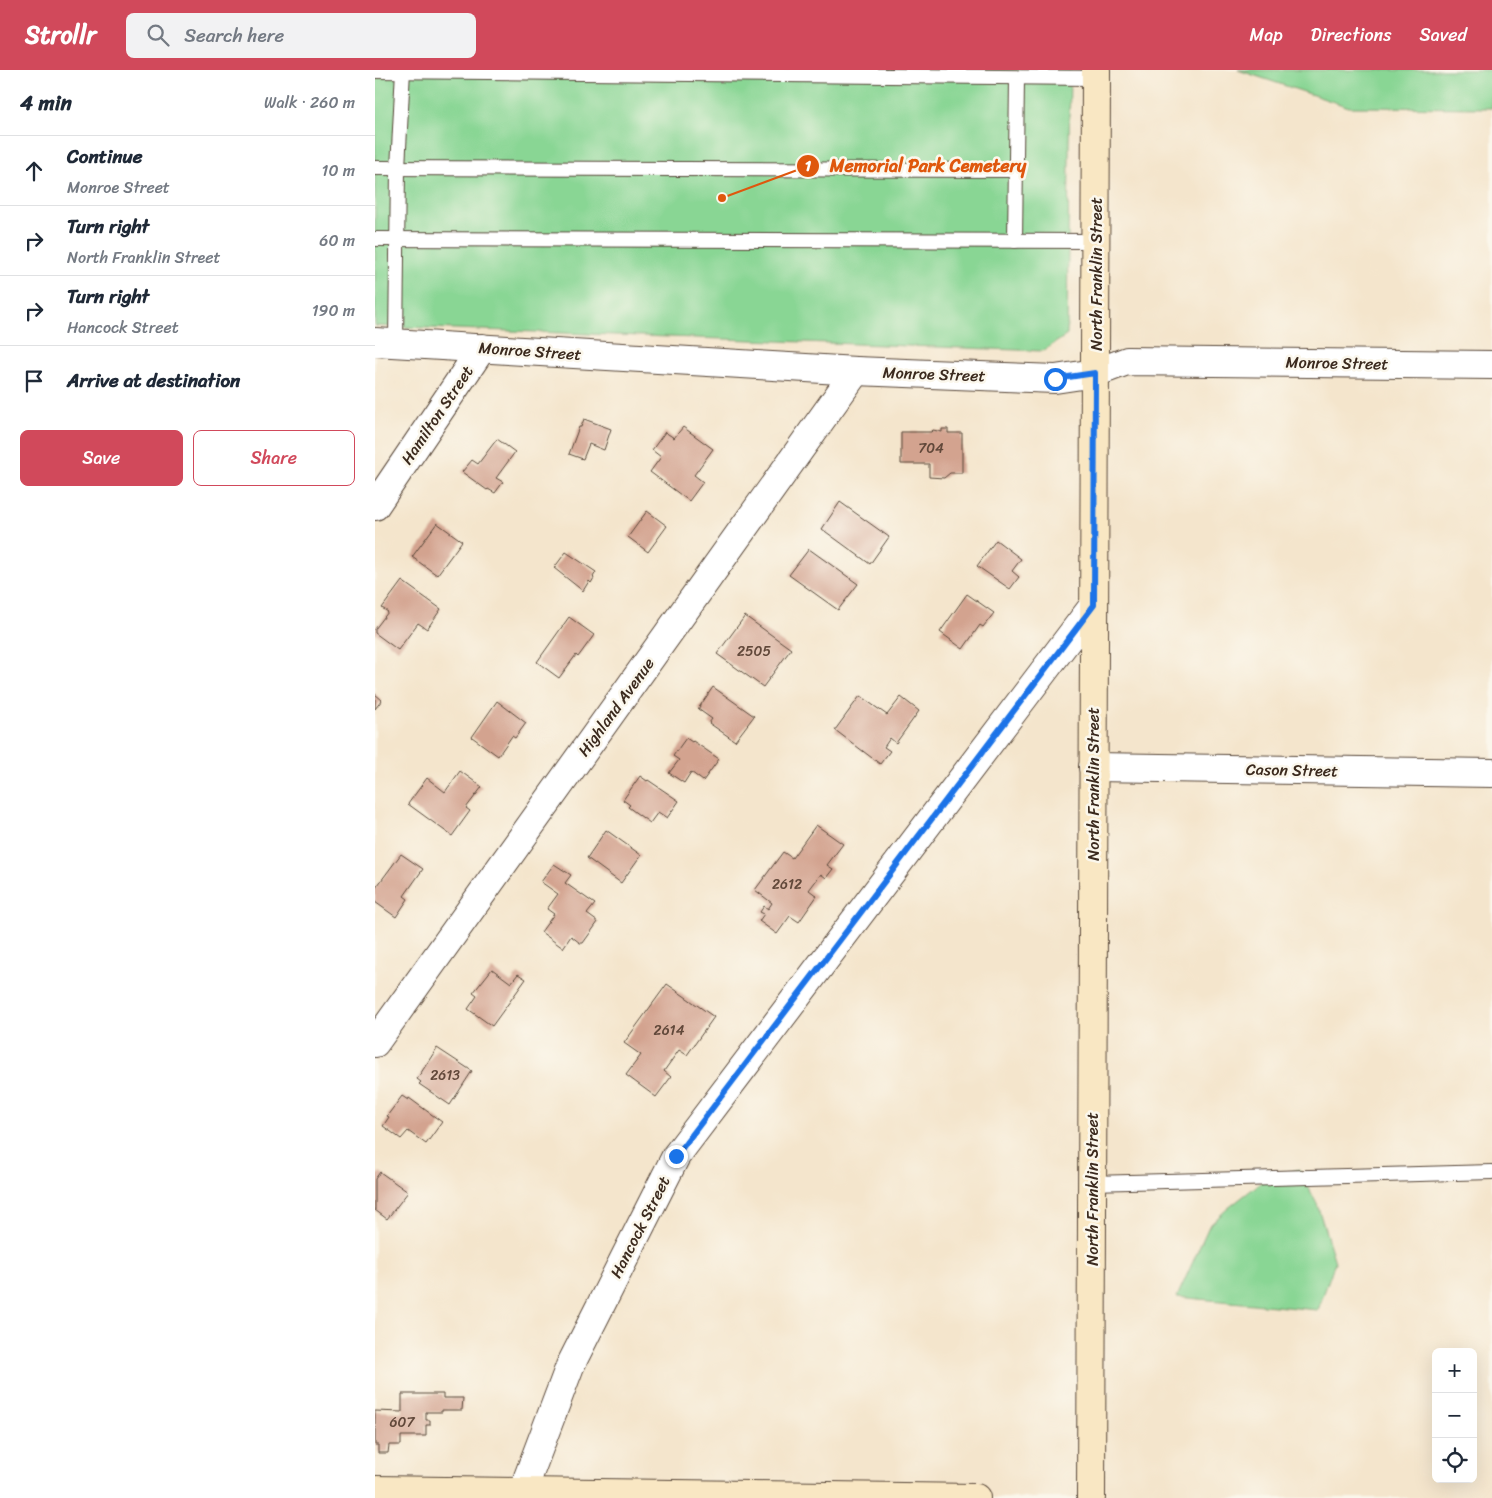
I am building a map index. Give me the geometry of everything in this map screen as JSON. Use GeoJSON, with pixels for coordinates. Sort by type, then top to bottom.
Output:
{"type":"FeatureCollection","features":[{"type":"Feature","properties":{"kind":"street","name":"North Franklin Street"},"geometry":{"type":"LineString","coordinates":[[1091,1498],[1096,74]]}},
{"type":"Feature","properties":{"kind":"street","name":"Monroe Street"},"geometry":{"type":"LineString","coordinates":[[385,342],[856,371],[1055,379],[1095,373],[1127,362],[1492,365]]}},
{"type":"Feature","properties":{"kind":"street","name":"Hamilton Street"},"geometry":{"type":"LineString","coordinates":[[375,506],[482,348]]}},
{"type":"Feature","properties":{"kind":"street","name":"Highland Avenue"},"geometry":{"type":"LineString","coordinates":[[375,1043],[856,371]]}},
{"type":"Feature","properties":{"kind":"street","name":"Hancock Street"},"geometry":{"type":"LineString","coordinates":[[522,1493],[570,1366],[676,1156],[1094,605]]}},
{"type":"Feature","properties":{"kind":"street","name":"Cason Street"},"geometry":{"type":"LineString","coordinates":[[1093,767],[1492,773]]}},
{"type":"Feature","properties":{"kind":"street"},"geometry":{"type":"LineString","coordinates":[[375,1490],[976,1498]]}},
{"type":"Feature","properties":{"kind":"lane"},"geometry":{"type":"LineString","coordinates":[[375,71],[736,72],[1017,78],[1096,74]]}},
{"type":"Feature","properties":{"kind":"lane"},"geometry":{"type":"LineString","coordinates":[[385,342],[398,239],[398,168],[403,71]]}},
{"type":"Feature","properties":{"kind":"lane"},"geometry":{"type":"LineString","coordinates":[[1015,241],[1017,78]]}},
{"type":"Feature","properties":{"kind":"lane"},"geometry":{"type":"LineString","coordinates":[[375,168],[1016,170]]}},
{"type":"Feature","properties":{"kind":"lane"},"geometry":{"type":"LineString","coordinates":[[375,239],[1096,241]]}},
{"type":"Feature","properties":{"kind":"lane"},"geometry":{"type":"LineString","coordinates":[[1092,1183],[1492,1172]]}},
{"type":"Feature","properties":{"kind":"green space"},"geometry":{"type":"Polygon","coordinates":[[[375,70],[1070,70],[1067,335],[1043,351],[375,326],[375,70]]]}},
{"type":"Feature","properties":{"kind":"green space"},"geometry":{"type":"Polygon","coordinates":[[[1238,70],[1492,70],[1492,108],[1349,107],[1238,70]]]}},
{"type":"Feature","properties":{"kind":"green space"},"geometry":{"type":"Polygon","coordinates":[[[1299,1169],[1317,1204],[1335,1262],[1318,1310],[1177,1297],[1209,1226],[1264,1180],[1299,1169]]]}},
{"type":"Feature","properties":{"kind":"building"},"geometry":{"type":"Polygon","coordinates":[[[584,419],[611,429],[604,450],[589,444],[583,459],[569,454],[584,419]]]}},
{"type":"Feature","properties":{"kind":"building"},"geometry":{"type":"Polygon","coordinates":[[[683,427],[713,449],[694,475],[703,482],[689,501],[650,472],[661,457],[652,450],[665,432],[674,438],[683,427]]]}},
{"type":"Feature","properties":{"kind":"building"},"geometry":{"type":"Polygon","coordinates":[[[942,429],[948,429],[948,433],[962,433],[962,473],[950,473],[944,478],[929,477],[929,464],[901,464],[901,432],[931,432],[933,430],[942,432],[942,429]]]}},
{"type":"Feature","properties":{"kind":"building"},"geometry":{"type":"Polygon","coordinates":[[[497,439],[515,452],[496,478],[503,482],[495,493],[487,490],[462,472],[472,460],[478,464],[497,439]]]}},
{"type":"Feature","properties":{"kind":"building"},"geometry":{"type":"Polygon","coordinates":[[[840,502],[889,537],[870,564],[822,529],[840,502]]]}},
{"type":"Feature","properties":{"kind":"building"},"geometry":{"type":"Polygon","coordinates":[[[647,511],[667,526],[648,552],[628,537],[647,511]]]}},
{"type":"Feature","properties":{"kind":"building"},"geometry":{"type":"Polygon","coordinates":[[[437,523],[462,541],[437,575],[412,557],[437,523]]]}},
{"type":"Feature","properties":{"kind":"building"},"geometry":{"type":"Polygon","coordinates":[[[996,540],[1021,559],[1012,571],[1019,577],[1010,589],[977,566],[996,540]]]}},
{"type":"Feature","properties":{"kind":"building"},"geometry":{"type":"Polygon","coordinates":[[[809,549],[858,584],[838,610],[789,575],[809,549]]]}},
{"type":"Feature","properties":{"kind":"building"},"geometry":{"type":"Polygon","coordinates":[[[566,552],[596,572],[591,583],[589,581],[583,591],[554,568],[566,552]]]}},
{"type":"Feature","properties":{"kind":"building"},"geometry":{"type":"Polygon","coordinates":[[[402,581],[441,609],[427,629],[418,623],[398,650],[375,633],[375,629],[388,612],[382,608],[402,581]]]}},
{"type":"Feature","properties":{"kind":"building"},"geometry":{"type":"Polygon","coordinates":[[[967,594],[994,613],[983,627],[980,625],[963,649],[940,632],[967,594]]]}},
{"type":"Feature","properties":{"kind":"building"},"geometry":{"type":"Polygon","coordinates":[[[745,616],[791,649],[763,687],[717,654],[745,616]]]}},
{"type":"Feature","properties":{"kind":"building"},"geometry":{"type":"Polygon","coordinates":[[[569,617],[594,635],[559,678],[537,662],[569,617]]]}},
{"type":"Feature","properties":{"kind":"building"},"geometry":{"type":"Polygon","coordinates":[[[713,687],[754,716],[735,741],[709,723],[712,719],[698,709],[713,687]]]}},
{"type":"Feature","properties":{"kind":"building"},"geometry":{"type":"Polygon","coordinates":[[[375,694],[382,700],[375,709],[375,694]]]}},
{"type":"Feature","properties":{"kind":"building"},"geometry":{"type":"Polygon","coordinates":[[[860,696],[887,715],[901,697],[919,711],[896,743],[890,738],[884,747],[890,751],[880,764],[835,730],[860,696]]]}},
{"type":"Feature","properties":{"kind":"building"},"geometry":{"type":"Polygon","coordinates":[[[497,701],[526,723],[515,738],[512,736],[498,756],[472,737],[497,701]]]}},
{"type":"Feature","properties":{"kind":"building"},"geometry":{"type":"Polygon","coordinates":[[[686,738],[719,759],[703,781],[691,772],[684,783],[669,773],[679,760],[673,756],[686,738]]]}},
{"type":"Feature","properties":{"kind":"building"},"geometry":{"type":"Polygon","coordinates":[[[460,771],[482,787],[466,808],[470,811],[452,836],[408,804],[427,778],[445,792],[460,771]]]}},
{"type":"Feature","properties":{"kind":"building"},"geometry":{"type":"Polygon","coordinates":[[[640,776],[679,801],[667,818],[658,812],[650,823],[628,807],[630,805],[623,800],[640,776]]]}},
{"type":"Feature","properties":{"kind":"building"},"geometry":{"type":"Polygon","coordinates":[[[816,825],[843,844],[827,865],[833,869],[826,878],[821,874],[809,890],[817,896],[799,922],[790,916],[777,934],[759,921],[764,914],[760,912],[764,906],[768,909],[772,903],[755,890],[783,852],[792,858],[816,825]]]}},
{"type":"Feature","properties":{"kind":"building"},"geometry":{"type":"Polygon","coordinates":[[[606,830],[641,855],[621,883],[587,858],[606,830]]]}},
{"type":"Feature","properties":{"kind":"building"},"geometry":{"type":"Polygon","coordinates":[[[401,854],[423,869],[404,896],[408,899],[396,917],[375,902],[375,889],[401,854]]]}},
{"type":"Feature","properties":{"kind":"building"},"geometry":{"type":"Polygon","coordinates":[[[554,864],[571,875],[565,883],[595,904],[587,914],[598,922],[583,943],[580,943],[571,936],[563,948],[541,932],[554,914],[547,909],[558,894],[541,882],[554,864]]]}},
{"type":"Feature","properties":{"kind":"building"},"geometry":{"type":"Polygon","coordinates":[[[492,969],[511,983],[518,974],[526,979],[492,1026],[468,1009],[477,996],[473,993],[492,969]]]}},
{"type":"Feature","properties":{"kind":"building"},"geometry":{"type":"Polygon","coordinates":[[[667,984],[714,1017],[687,1055],[679,1050],[664,1071],[671,1077],[656,1097],[626,1075],[641,1055],[624,1043],[667,984]]]}},
{"type":"Feature","properties":{"kind":"building"},"geometry":{"type":"Polygon","coordinates":[[[437,1048],[472,1071],[450,1105],[419,1084],[421,1082],[417,1079],[437,1048]]]}},
{"type":"Feature","properties":{"kind":"building"},"geometry":{"type":"Polygon","coordinates":[[[402,1096],[408,1100],[409,1098],[442,1122],[426,1144],[408,1131],[401,1139],[383,1126],[389,1117],[387,1116],[402,1096]]]}},
{"type":"Feature","properties":{"kind":"building"},"geometry":{"type":"Polygon","coordinates":[[[380,1172],[408,1192],[387,1219],[375,1210],[375,1179],[380,1172]]]}},
{"type":"Feature","properties":{"kind":"building"},"geometry":{"type":"Polygon","coordinates":[[[402,1394],[443,1394],[443,1398],[463,1398],[462,1410],[426,1412],[426,1420],[430,1420],[430,1425],[426,1425],[426,1436],[401,1436],[401,1445],[389,1445],[388,1453],[378,1453],[378,1445],[375,1445],[375,1411],[402,1412],[402,1394]]]}},
{"type":"Feature","properties":{"kind":"place","name":"Memorial Park Cemetery"},"geometry":{"type":"Point","coordinates":[722,198]}},
{"type":"Feature","properties":{"kind":"route"},"geometry":{"type":"LineString","coordinates":[[676,1156],[1094,605],[1095,373],[1055,379]]}}]}
